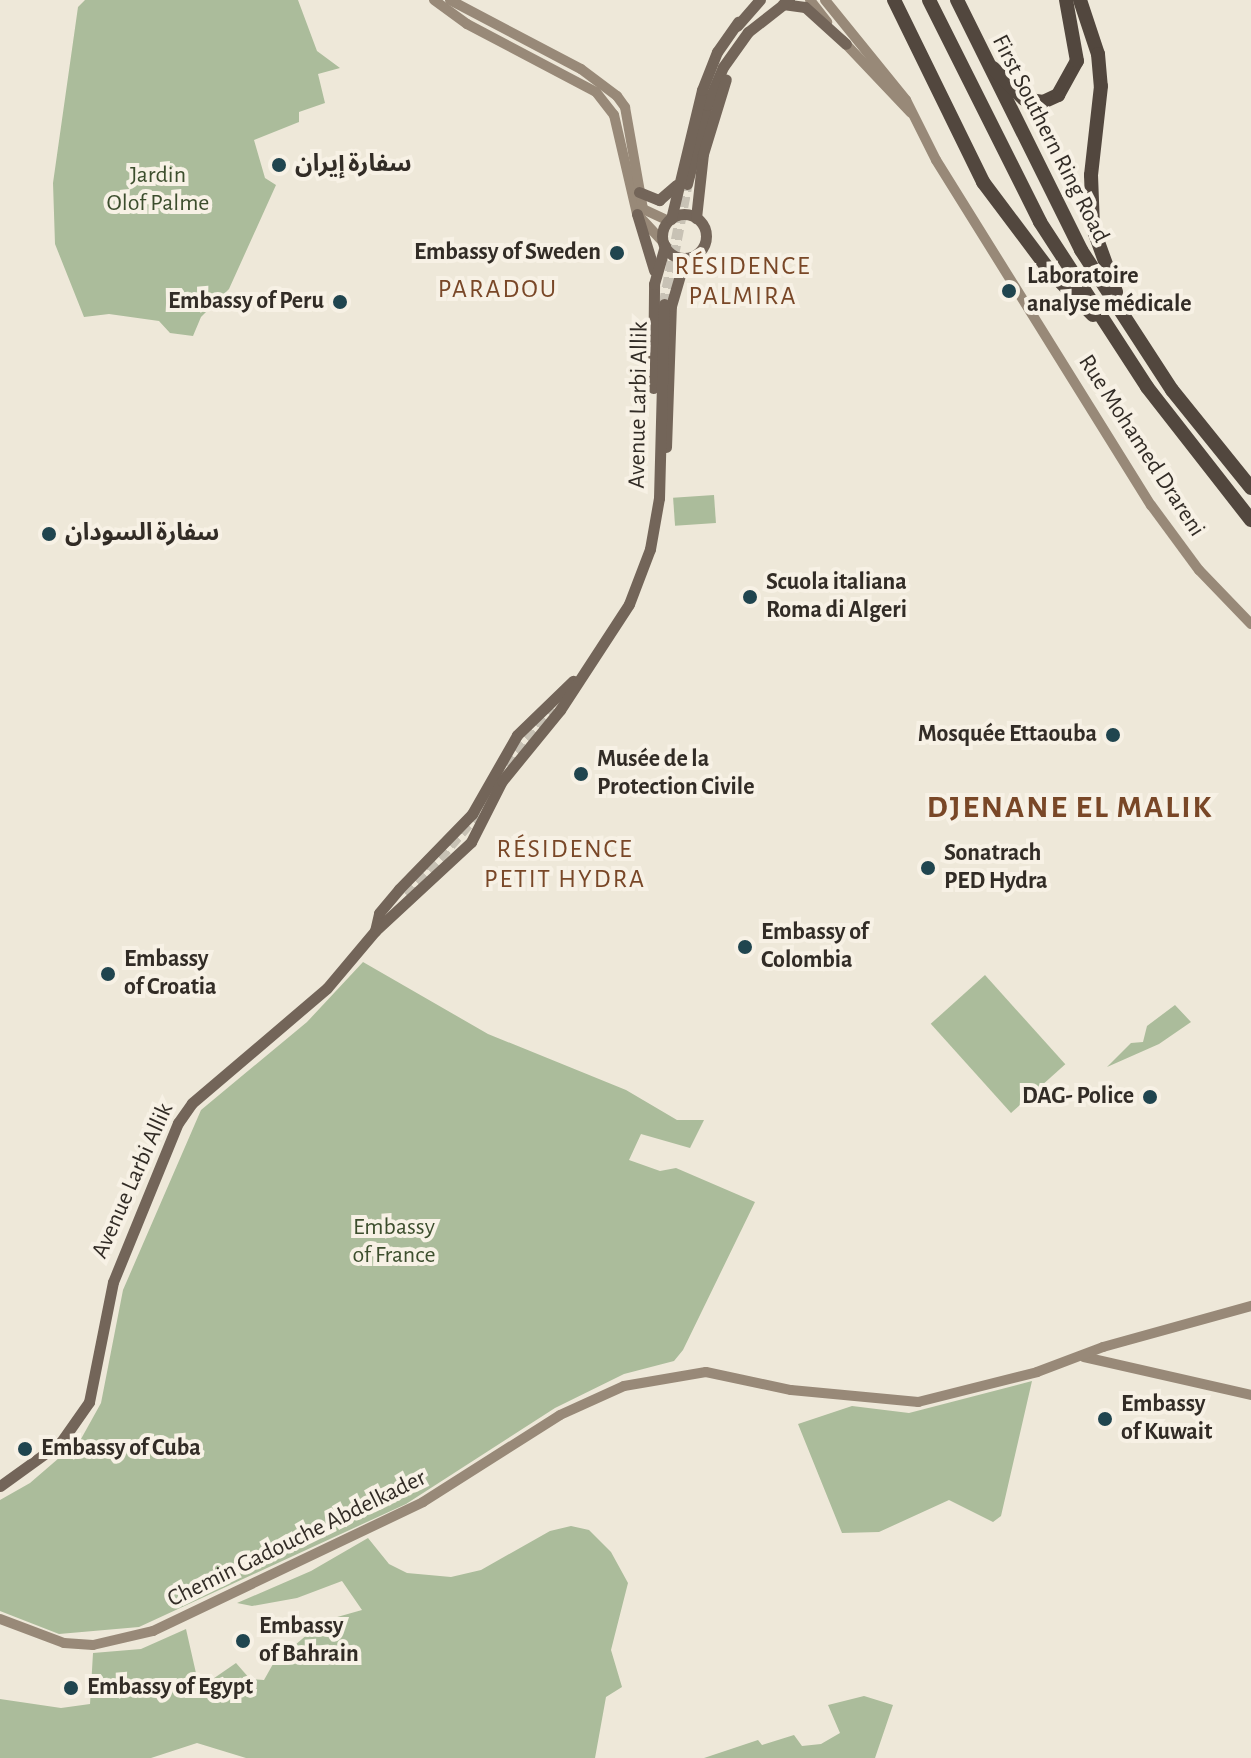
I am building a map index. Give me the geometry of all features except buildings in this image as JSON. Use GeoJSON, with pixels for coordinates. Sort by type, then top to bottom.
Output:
{"type":"FeatureCollection","features":[{"type":"Feature","properties":{"kind":"highway"},"geometry":{"type":"LineString","coordinates":[[894,0],[983,182],[1049,270],[1115,340]]}},
{"type":"Feature","properties":{"kind":"highway","name":"First Southern Ring Road"},"geometry":{"type":"LineString","coordinates":[[929,0],[1009,169],[1115,340],[1175,427],[1251,520]]}},
{"type":"Feature","properties":{"kind":"highway","name":"First Southern Ring Road"},"geometry":{"type":"LineString","coordinates":[[957,0],[1064,220],[1172,390],[1251,488]]}},
{"type":"Feature","properties":{"kind":"highway"},"geometry":{"type":"LineString","coordinates":[[981,52],[1017,96],[1036,103],[1058,95],[1077,61],[1076,30],[1066,0]]}},
{"type":"Feature","properties":{"kind":"highway"},"geometry":{"type":"LineString","coordinates":[[1080,0],[1100,71],[1091,175],[1093,228],[1127,322]]}},
{"type":"Feature","properties":{"kind":"main road"},"geometry":{"type":"LineString","coordinates":[[639,192],[659,200],[682,184],[709,69],[738,22],[760,0]]}},
{"type":"Feature","properties":{"kind":"main road"},"geometry":{"type":"LineString","coordinates":[[707,105],[723,67],[748,32],[786,2],[805,7],[846,44]]}},
{"type":"Feature","properties":{"kind":"main road"},"geometry":{"type":"LineString","coordinates":[[654,284],[670,220],[738,22]]}},
{"type":"Feature","properties":{"kind":"main road"},"geometry":{"type":"LineString","coordinates":[[685,258],[697,253],[705,240],[696,218],[706,140],[748,32]]}},
{"type":"Feature","properties":{"kind":"main road"},"geometry":{"type":"LineString","coordinates":[[635,209],[653,259],[651,364],[662,449]]}},
{"type":"Feature","properties":{"kind":"main road"},"geometry":{"type":"LineString","coordinates":[[670,220],[683,214],[696,218]]}},
{"type":"Feature","properties":{"kind":"main road"},"geometry":{"type":"LineString","coordinates":[[664,244],[685,258]]}},
{"type":"Feature","properties":{"kind":"main road"},"geometry":{"type":"LineString","coordinates":[[662,467],[670,419],[671,306],[685,258]]}},
{"type":"Feature","properties":{"kind":"main road","name":"Avenue Larbi Allik"},"geometry":{"type":"LineString","coordinates":[[0,1486],[61,1442],[89,1402],[113,1282],[178,1123],[209,1084],[327,988],[375,931],[471,842],[499,787],[560,710],[577,678],[609,637],[643,573],[662,467],[664,304]]}},
{"type":"Feature","properties":{"kind":"main road","name":"Avenue Larbi Allik"},"geometry":{"type":"LineString","coordinates":[[375,931],[379,913],[472,814],[508,748],[534,714],[577,678]]}},
{"type":"Feature","properties":{"kind":"main road"},"geometry":{"type":"LineString","coordinates":[[508,748],[522,760]]}},
{"type":"Feature","properties":{"kind":"street"},"geometry":{"type":"LineString","coordinates":[[434,0],[467,24],[596,92],[614,115],[635,209],[664,244]]}},
{"type":"Feature","properties":{"kind":"street"},"geometry":{"type":"LineString","coordinates":[[450,0],[581,69],[617,96],[625,107],[645,212],[670,220]]}},
{"type":"Feature","properties":{"kind":"street"},"geometry":{"type":"LineString","coordinates":[[810,0],[846,44],[912,114]]}},
{"type":"Feature","properties":{"kind":"street"},"geometry":{"type":"LineString","coordinates":[[825,0],[906,100],[912,114]]}},
{"type":"Feature","properties":{"kind":"street","name":"Rue Mohamed Drareni"},"geometry":{"type":"LineString","coordinates":[[912,114],[1047,333],[1080,396],[1151,505],[1199,570],[1251,624]]}},
{"type":"Feature","properties":{"kind":"street","name":"Chemin Gadouche Abdelkader"},"geometry":{"type":"LineString","coordinates":[[0,1619],[64,1643],[93,1645],[153,1631],[423,1502],[560,1415],[624,1386],[706,1372],[791,1390],[851,1392],[897,1403],[978,1388],[1251,1306]]}},
{"type":"Feature","properties":{"kind":"street"},"geometry":{"type":"LineString","coordinates":[[1082,1356],[1251,1395]]}},
{"type":"Feature","properties":{"kind":"green space","name":"Jardin Olof Palme"},"geometry":{"type":"Polygon","coordinates":[[[85,0],[298,0],[317,51],[340,68],[318,74],[325,103],[299,112],[299,122],[254,140],[265,178],[276,185],[229,289],[201,317],[193,336],[170,333],[159,321],[109,314],[84,317],[55,244],[53,183],[78,7],[85,0]]]}},
{"type":"Feature","properties":{"kind":"green space"},"geometry":{"type":"Polygon","coordinates":[[[714,495],[716,523],[675,526],[673,498],[714,495]]]}},
{"type":"Feature","properties":{"kind":"green space","name":"Embassy of France"},"geometry":{"type":"Polygon","coordinates":[[[363,962],[488,1034],[626,1090],[677,1120],[704,1120],[690,1148],[641,1134],[629,1160],[660,1171],[676,1168],[755,1202],[683,1350],[674,1361],[624,1374],[555,1408],[406,1504],[139,1627],[59,1634],[0,1611],[0,1500],[30,1483],[81,1439],[101,1403],[123,1290],[201,1110],[307,1022],[363,962]]]}},
{"type":"Feature","properties":{"kind":"green space"},"geometry":{"type":"Polygon","coordinates":[[[985,975],[1065,1064],[1011,1113],[931,1024],[985,975]]]}},
{"type":"Feature","properties":{"kind":"green space"},"geometry":{"type":"Polygon","coordinates":[[[1175,1005],[1191,1022],[1159,1044],[1107,1067],[1131,1043],[1143,1042],[1147,1026],[1175,1005]]]}},
{"type":"Feature","properties":{"kind":"green space"},"geometry":{"type":"Polygon","coordinates":[[[1032,1381],[1001,1516],[993,1522],[949,1500],[879,1532],[842,1533],[798,1424],[852,1406],[909,1413],[1032,1381]]]}},
{"type":"Feature","properties":{"kind":"green space"},"geometry":{"type":"Polygon","coordinates":[[[571,1526],[589,1530],[611,1552],[628,1583],[611,1650],[622,1687],[606,1697],[595,1758],[246,1758],[197,1743],[151,1758],[0,1758],[0,1699],[61,1708],[90,1704],[93,1653],[141,1649],[186,1629],[198,1682],[207,1683],[236,1663],[250,1679],[264,1680],[273,1664],[323,1621],[362,1610],[342,1581],[297,1598],[252,1606],[237,1603],[311,1571],[368,1538],[389,1564],[407,1573],[451,1577],[481,1570],[550,1531],[571,1526]]]}},
{"type":"Feature","properties":{"kind":"green space"},"geometry":{"type":"Polygon","coordinates":[[[864,1696],[893,1705],[875,1758],[704,1758],[758,1740],[762,1745],[794,1735],[802,1746],[821,1744],[840,1733],[828,1705],[864,1696]]]}},
{"type":"Feature","properties":{"kind":"tunnel"},"geometry":{"type":"LineString","coordinates":[[664,304],[687,184]]}},
{"type":"Feature","properties":{"kind":"tunnel"},"geometry":{"type":"LineString","coordinates":[[498,779],[552,707]]}},
{"type":"Feature","properties":{"kind":"tunnel"},"geometry":{"type":"LineString","coordinates":[[407,895],[482,808]]}},
{"type":"Feature","properties":{"kind":"place","name":"سفارة إيران"},"geometry":{"type":"Point","coordinates":[279,165]}},
{"type":"Feature","properties":{"kind":"place","name":"Embassy of Sweden"},"geometry":{"type":"Point","coordinates":[617,253]}},
{"type":"Feature","properties":{"kind":"place","name":"Laboratoire analyse médicale"},"geometry":{"type":"Point","coordinates":[1009,291]}},
{"type":"Feature","properties":{"kind":"place","name":"Embassy of Peru"},"geometry":{"type":"Point","coordinates":[340,302]}},
{"type":"Feature","properties":{"kind":"place","name":"سفارة السودان"},"geometry":{"type":"Point","coordinates":[49,534]}},
{"type":"Feature","properties":{"kind":"place","name":"Scuola italiana Roma di Algeri"},"geometry":{"type":"Point","coordinates":[750,597]}},
{"type":"Feature","properties":{"kind":"place","name":"Mosquée Ettaouba"},"geometry":{"type":"Point","coordinates":[1113,735]}},
{"type":"Feature","properties":{"kind":"place","name":"Musée de la Protection Civile"},"geometry":{"type":"Point","coordinates":[581,774]}},
{"type":"Feature","properties":{"kind":"place","name":"Sonatrach PED Hydra"},"geometry":{"type":"Point","coordinates":[928,868]}},
{"type":"Feature","properties":{"kind":"place","name":"Embassy of Colombia"},"geometry":{"type":"Point","coordinates":[745,947]}},
{"type":"Feature","properties":{"kind":"place","name":"Embassy of Croatia"},"geometry":{"type":"Point","coordinates":[108,974]}},
{"type":"Feature","properties":{"kind":"place","name":"DAG- Police"},"geometry":{"type":"Point","coordinates":[1150,1097]}},
{"type":"Feature","properties":{"kind":"place","name":"Embassy of Kuwait"},"geometry":{"type":"Point","coordinates":[1105,1419]}},
{"type":"Feature","properties":{"kind":"place","name":"Embassy of Cuba"},"geometry":{"type":"Point","coordinates":[25,1449]}},
{"type":"Feature","properties":{"kind":"place","name":"Embassy of Bahrain"},"geometry":{"type":"Point","coordinates":[243,1641]}},
{"type":"Feature","properties":{"kind":"place","name":"Embassy of Egypt"},"geometry":{"type":"Point","coordinates":[71,1688]}},
{"type":"Feature","properties":{"kind":"district","name":"RÉSIDENCE PALMIRA"},"geometry":{"type":"Point","coordinates":[743,282]}},
{"type":"Feature","properties":{"kind":"district","name":"PARADOU"},"geometry":{"type":"Point","coordinates":[498,290]}},
{"type":"Feature","properties":{"kind":"district","name":"DJENANE EL MALIK"},"geometry":{"type":"Point","coordinates":[1070,807]}},
{"type":"Feature","properties":{"kind":"district","name":"RÉSIDENCE PETIT HYDRA"},"geometry":{"type":"Point","coordinates":[565,865]}}]}
